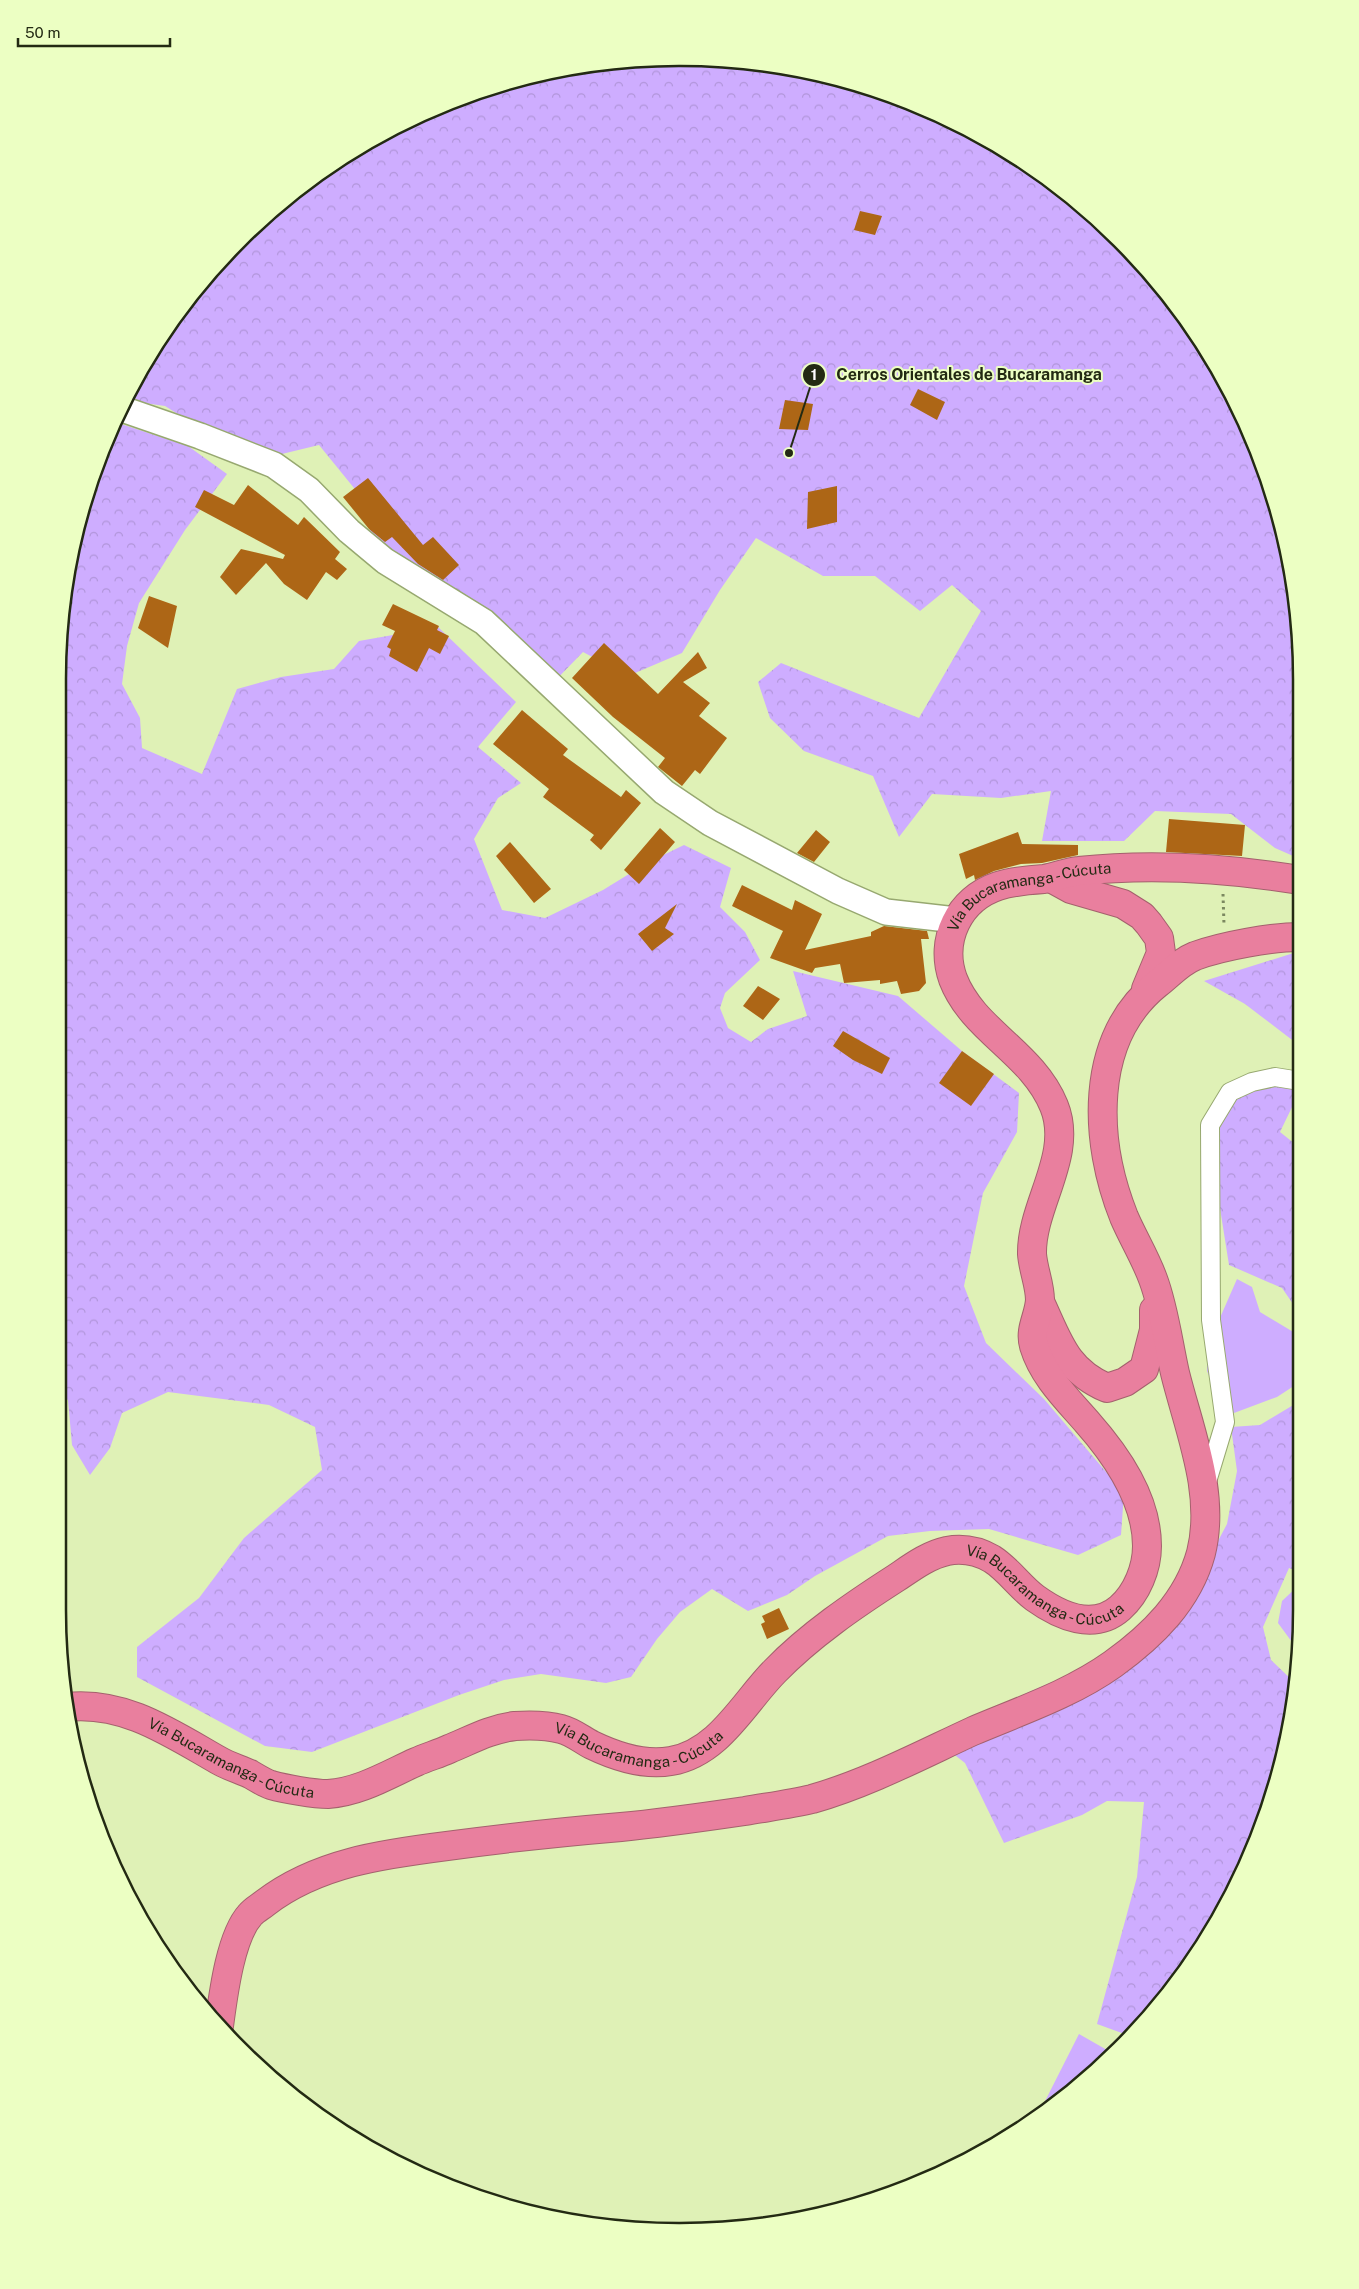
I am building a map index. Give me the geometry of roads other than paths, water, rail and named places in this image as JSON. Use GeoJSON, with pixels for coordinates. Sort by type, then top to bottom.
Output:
{"type":"FeatureCollection","features":[{"type":"Feature","properties":{"kind":"highway","name":"Vía Bucaramanga - Cúcuta"},"geometry":{"type":"LineString","coordinates":[[74,1707],[108,1707],[160,1728],[224,1764],[268,1784],[327,1794],[353,1789],[385,1778],[491,1730],[518,1726],[544,1726],[567,1730],[591,1744],[621,1757],[649,1763],[675,1761],[696,1754],[725,1729],[756,1691],[790,1656],[878,1590],[916,1565],[937,1554],[952,1550],[975,1551],[997,1562],[1034,1597],[1070,1619],[1085,1620],[1109,1616],[1126,1603],[1144,1572],[1147,1554],[1146,1528],[1137,1495],[1112,1454],[1089,1424],[1061,1394],[1041,1362],[1032,1340],[1034,1320],[1040,1302],[1032,1254],[1035,1222],[1058,1148],[1060,1125],[1053,1103],[1033,1072],[1010,1045],[979,1020],[964,1001],[953,979],[947,956],[950,931],[956,920],[976,897],[994,887],[1023,880],[1051,878],[1072,872],[1184,866],[1249,872],[1293,879]]}},
{"type":"Feature","properties":{"kind":"highway"},"geometry":{"type":"LineString","coordinates":[[1051,878],[1071,889],[1123,904],[1142,916],[1149,924],[1159,938],[1161,953],[1145,993]]}},
{"type":"Feature","properties":{"kind":"highway"},"geometry":{"type":"LineString","coordinates":[[221,2017],[226,1980],[237,1941],[248,1916],[298,1880],[357,1860],[403,1852],[539,1833],[683,1821],[812,1798],[871,1777],[1072,1688],[1110,1666],[1147,1637],[1179,1604],[1193,1576],[1202,1549],[1205,1490],[1200,1462],[1184,1408],[1154,1282],[1123,1213],[1111,1175],[1103,1134],[1101,1098],[1109,1061],[1122,1025],[1145,993],[1176,966],[1195,956],[1258,942],[1293,938]]}},
{"type":"Feature","properties":{"kind":"highway"},"geometry":{"type":"LineString","coordinates":[[1040,1302],[1061,1350],[1076,1370],[1091,1382],[1107,1388],[1125,1382],[1144,1369],[1154,1330],[1154,1282]]}},
{"type":"Feature","properties":{"kind":"street"},"geometry":{"type":"LineString","coordinates":[[128,411],[200,436],[274,465],[309,490],[350,531],[385,560],[484,622],[664,792],[710,823],[838,891],[886,912],[956,920]]}},
{"type":"Feature","properties":{"kind":"street"},"geometry":{"type":"LineString","coordinates":[[1205,1490],[1225,1422],[1211,1320],[1210,1125],[1230,1092],[1252,1082],[1275,1078],[1293,1080]]}},
{"type":"Feature","properties":{"kind":"place","name":"Cerros Orientales de Bucaramanga"},"geometry":{"type":"Point","coordinates":[789,453]}}]}
